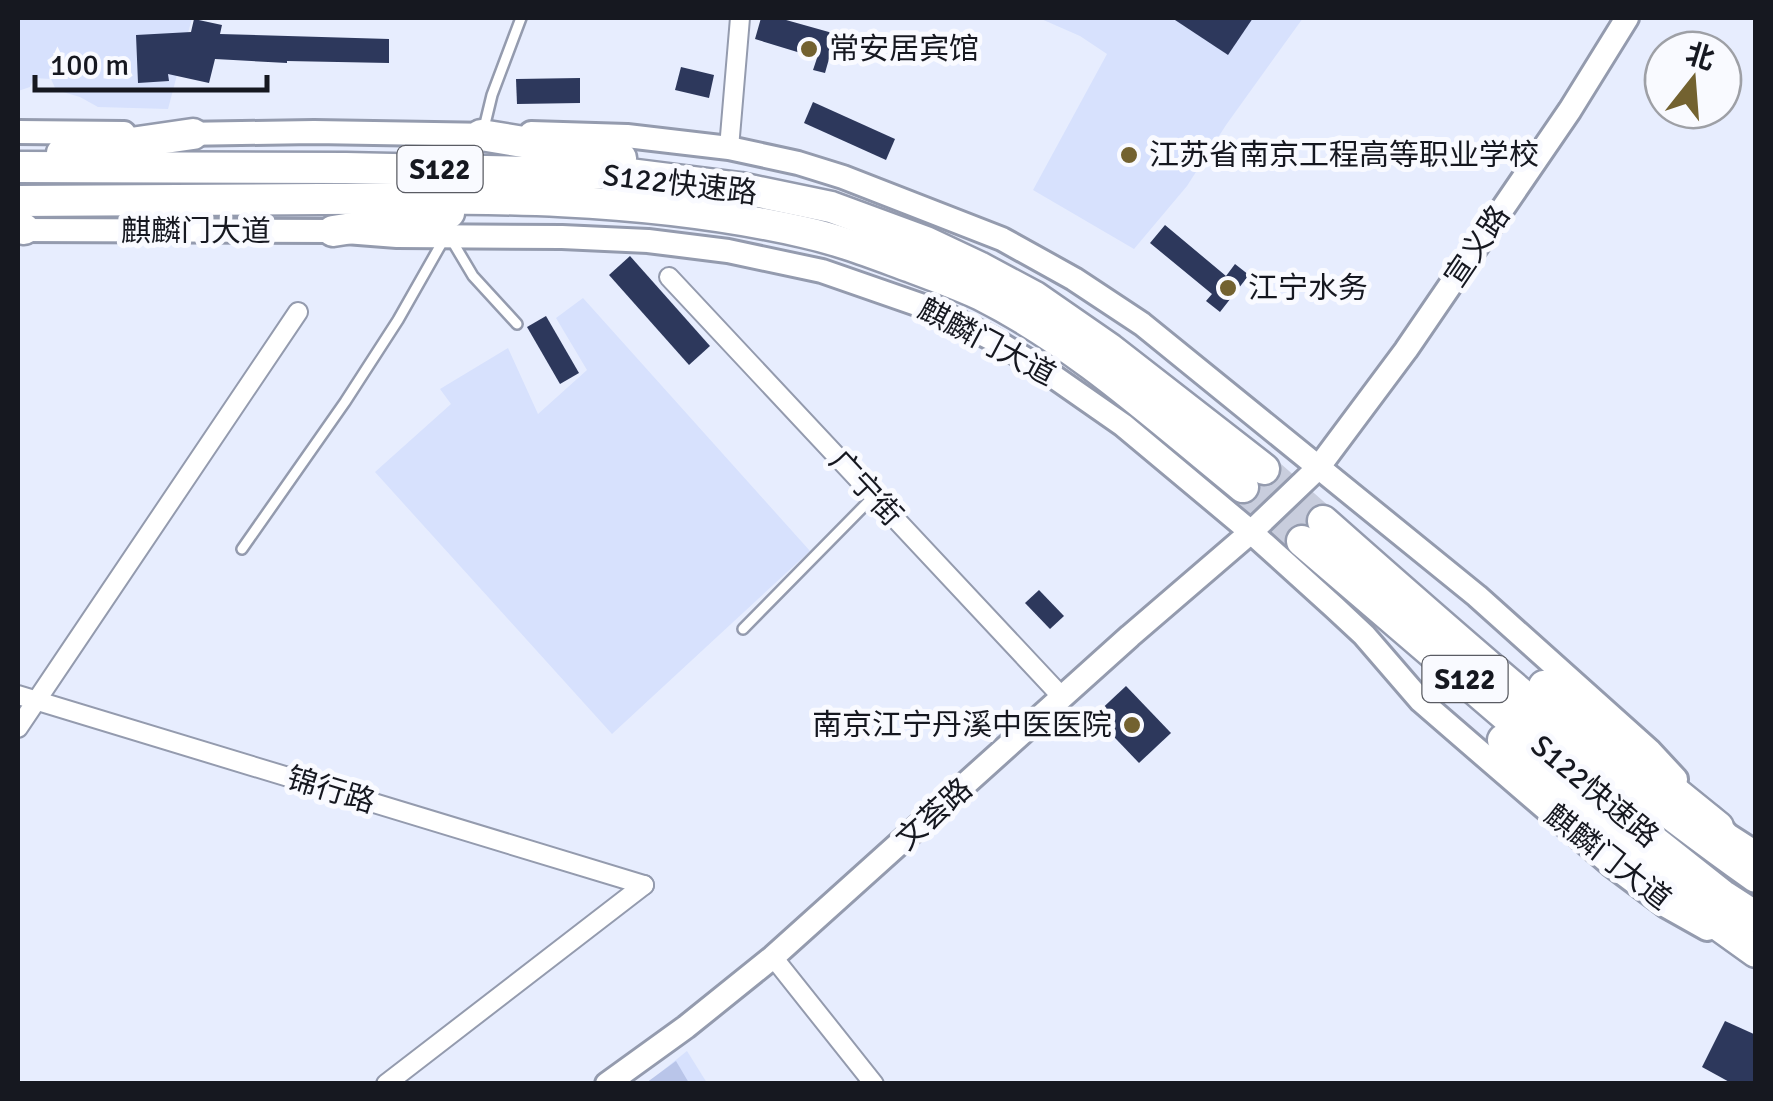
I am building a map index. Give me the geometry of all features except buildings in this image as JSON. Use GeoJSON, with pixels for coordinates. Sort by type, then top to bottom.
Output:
{"type":"FeatureCollection","features":[{"type":"Feature","properties":{"kind":"highway"},"geometry":{"type":"LineString","coordinates":[[18,159],[193,134]]}},
{"type":"Feature","properties":{"kind":"highway"},"geometry":{"type":"LineString","coordinates":[[481,135],[628,159],[740,188]]}},
{"type":"Feature","properties":{"kind":"highway","name":"S122快速路"},"geometry":{"type":"LineString","coordinates":[[18,167],[629,174],[740,188],[831,207],[926,242],[1035,297],[1110,350],[1253,478],[1102,371],[980,294],[853,246],[803,232],[646,208],[541,200],[422,198],[19,222]]}},
{"type":"Feature","properties":{"kind":"highway"},"geometry":{"type":"LineString","coordinates":[[333,230],[541,200]]}},
{"type":"Feature","properties":{"kind":"highway","name":"S122快速路"},"geometry":{"type":"LineString","coordinates":[[1756,877],[1635,807],[1422,642],[1313,531],[1454,637],[1635,807],[1722,895],[1756,917]]}},
{"type":"Feature","properties":{"kind":"highway"},"geometry":{"type":"LineString","coordinates":[[1454,637],[1532,676],[1728,835]]}},
{"type":"Feature","properties":{"kind":"highway"},"geometry":{"type":"LineString","coordinates":[[1422,642],[1472,712],[1703,914],[1756,954]]}},
{"type":"Feature","properties":{"kind":"street"},"geometry":{"type":"LineString","coordinates":[[729,148],[740,18]]}},
{"type":"Feature","properties":{"kind":"street","name":"宣义路"},"geometry":{"type":"LineString","coordinates":[[1251,532],[1318,468],[1417,334],[1570,110],[1627,18]]}},
{"type":"Feature","properties":{"kind":"street"},"geometry":{"type":"LineString","coordinates":[[18,132],[552,132],[627,136],[729,148],[798,163],[1002,239],[1074,279],[1142,324],[1478,596],[1650,752],[1728,835],[1756,853]]}},
{"type":"Feature","properties":{"kind":"street","name":"麒麟门大道"},"geometry":{"type":"LineString","coordinates":[[19,222],[664,243],[822,271],[940,312],[1048,372],[1122,425],[1251,532],[1364,635],[1421,701],[1610,864],[1666,906],[1756,954]]}},
{"type":"Feature","properties":{"kind":"street","name":"广宁街"},"geometry":{"type":"LineString","coordinates":[[669,277],[1063,698]]}},
{"type":"Feature","properties":{"kind":"street"},"geometry":{"type":"LineString","coordinates":[[18,728],[26,698],[298,312]]}},
{"type":"Feature","properties":{"kind":"street","name":"文荟路"},"geometry":{"type":"LineString","coordinates":[[607,1084],[686,1027],[773,956],[1251,532]]}},
{"type":"Feature","properties":{"kind":"street","name":"锦行路"},"geometry":{"type":"LineString","coordinates":[[26,698],[644,885],[386,1084]]}},
{"type":"Feature","properties":{"kind":"street"},"geometry":{"type":"LineString","coordinates":[[773,956],[874,1084]]}},
{"type":"Feature","properties":{"kind":"lane"},"geometry":{"type":"LineString","coordinates":[[481,135],[521,18]]}},
{"type":"Feature","properties":{"kind":"lane"},"geometry":{"type":"LineString","coordinates":[[242,548],[356,386],[447,236],[472,276],[517,324]]}},
{"type":"Feature","properties":{"kind":"lane"},"geometry":{"type":"LineString","coordinates":[[743,628],[874,496]]}},
{"type":"Feature","properties":{"kind":"shaded area"},"geometry":{"type":"Polygon","coordinates":[[[18,18],[192,18],[168,109],[98,107],[56,90],[51,79],[34,78],[30,87],[18,91],[18,18]]]}},
{"type":"Feature","properties":{"kind":"shaded area","name":"江苏省南京工程高等职业学校"},"geometry":{"type":"Polygon","coordinates":[[[1039,18],[1303,18],[1187,186],[1134,249],[1033,190],[1107,54],[1080,36],[1039,18]]]}},
{"type":"Feature","properties":{"kind":"shaded area"},"geometry":{"type":"Polygon","coordinates":[[[583,298],[810,551],[612,734],[375,472],[451,404],[440,389],[508,348],[538,414],[587,370],[556,318],[583,298]]]}},
{"type":"Feature","properties":{"kind":"shaded area"},"geometry":{"type":"Polygon","coordinates":[[[687,1051],[707,1083],[646,1084],[687,1051]]]}},
{"type":"Feature","properties":{"kind":"shaded area"},"geometry":{"type":"Polygon","coordinates":[[[676,1061],[689,1083],[646,1083],[676,1061]]]}},
{"type":"Feature","properties":{"kind":"tunnel"},"geometry":{"type":"LineString","coordinates":[[1264,469],[1323,521]]}},
{"type":"Feature","properties":{"kind":"tunnel"},"geometry":{"type":"LineString","coordinates":[[1243,487],[1302,541]]}},
{"type":"Feature","properties":{"kind":"place","name":"常安居宾馆"},"geometry":{"type":"Point","coordinates":[809,49]}},
{"type":"Feature","properties":{"kind":"place","name":"江苏省南京工程高等职业学校"},"geometry":{"type":"Point","coordinates":[1129,155]}},
{"type":"Feature","properties":{"kind":"place","name":"江宁水务"},"geometry":{"type":"Point","coordinates":[1228,288]}},
{"type":"Feature","properties":{"kind":"place","name":"南京江宁丹溪中医医院"},"geometry":{"type":"Point","coordinates":[1132,725]}}]}
